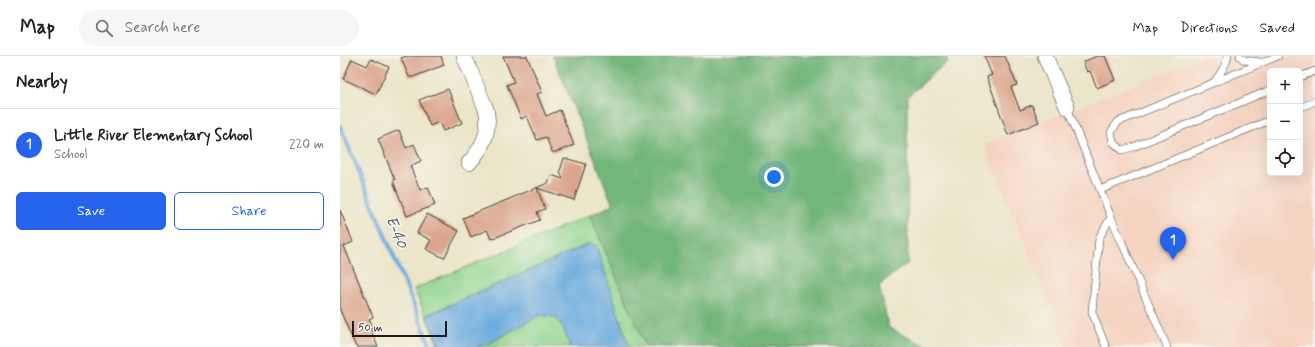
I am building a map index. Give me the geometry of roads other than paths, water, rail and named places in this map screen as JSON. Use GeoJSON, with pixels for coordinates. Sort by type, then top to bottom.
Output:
{"type":"FeatureCollection","features":[{"type":"Feature","properties":{"kind":"street"},"geometry":{"type":"LineString","coordinates":[[464,56],[488,116],[487,132],[477,154],[469,163]]}},
{"type":"Feature","properties":{"kind":"street"},"geometry":{"type":"LineString","coordinates":[[1045,56],[1067,107]]}},
{"type":"Feature","properties":{"kind":"lane"},"geometry":{"type":"LineString","coordinates":[[1213,83],[1220,74],[1228,56]]}},
{"type":"Feature","properties":{"kind":"lane"},"geometry":{"type":"LineString","coordinates":[[1240,56],[1244,60],[1264,62]]}},
{"type":"Feature","properties":{"kind":"lane"},"geometry":{"type":"LineString","coordinates":[[1267,91],[1133,147],[1122,150],[1113,142],[1111,132],[1118,122],[1278,56]]}},
{"type":"Feature","properties":{"kind":"lane"},"geometry":{"type":"LineString","coordinates":[[1303,76],[1315,71]]}},
{"type":"Feature","properties":{"kind":"lane"},"geometry":{"type":"LineString","coordinates":[[1303,107],[1315,102]]}},
{"type":"Feature","properties":{"kind":"lane"},"geometry":{"type":"LineString","coordinates":[[1067,107],[1110,217],[1167,347]]}},
{"type":"Feature","properties":{"kind":"lane"},"geometry":{"type":"LineString","coordinates":[[1100,190],[1267,121]]}},
{"type":"Feature","properties":{"kind":"lane"},"geometry":{"type":"LineString","coordinates":[[1106,347],[1092,312],[1100,238],[1110,217]]}},
{"type":"Feature","properties":{"kind":"water"},"geometry":{"type":"Polygon","coordinates":[[[589,244],[596,245],[629,347],[570,347],[563,327],[555,317],[540,315],[490,343],[477,347],[440,347],[426,316],[589,244]]]}},
{"type":"Feature","properties":{"kind":"waterway","name":"E-40"},"geometry":{"type":"LineString","coordinates":[[340,126],[431,347]]}},
{"type":"Feature","properties":{"kind":"place","name":"Little River Elementary School"},"geometry":{"type":"Point","coordinates":[1173,260]}}]}
